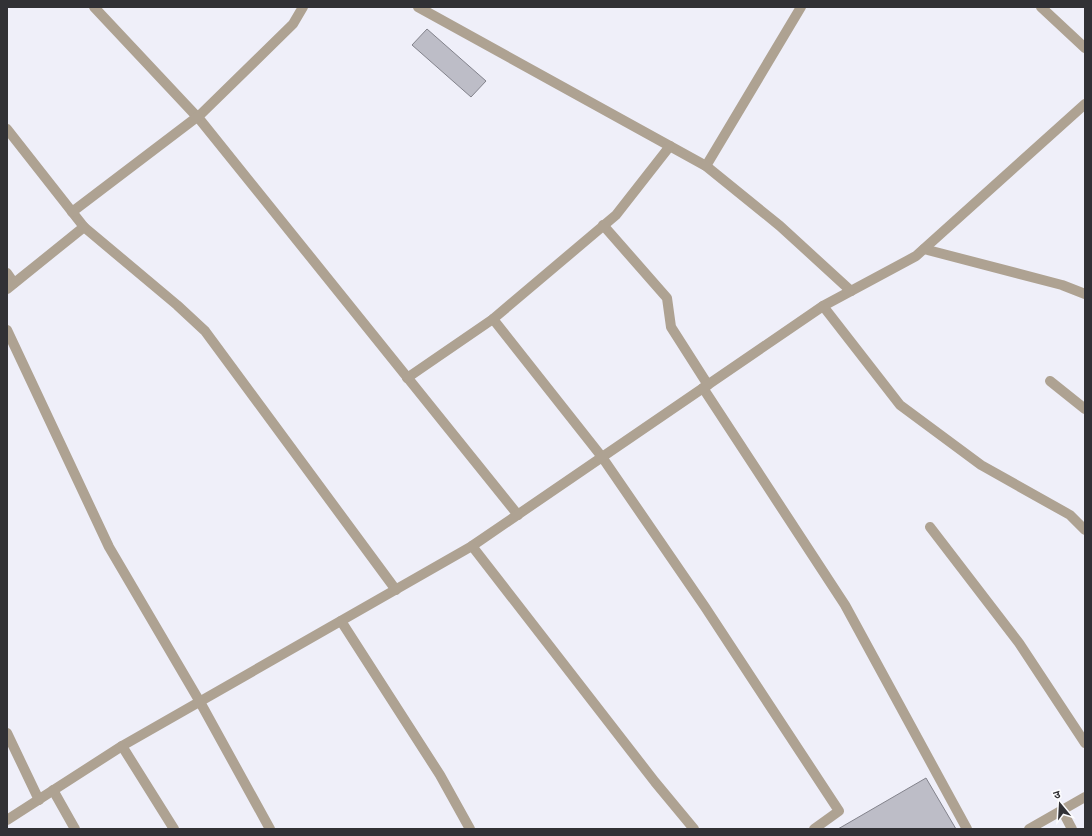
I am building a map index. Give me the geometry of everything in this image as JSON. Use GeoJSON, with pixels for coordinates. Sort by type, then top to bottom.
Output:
{"type":"FeatureCollection","features":[{"type":"Feature","properties":{"kind":"street"},"geometry":{"type":"LineString","coordinates":[[94,7],[197,118],[518,515]]}},
{"type":"Feature","properties":{"kind":"street"},"geometry":{"type":"LineString","coordinates":[[72,212],[197,118],[293,24],[303,7]]}},
{"type":"Feature","properties":{"kind":"street"},"geometry":{"type":"LineString","coordinates":[[418,7],[706,166],[780,226],[851,291]]}},
{"type":"Feature","properties":{"kind":"street"},"geometry":{"type":"LineString","coordinates":[[706,166],[801,7]]}},
{"type":"Feature","properties":{"kind":"street"},"geometry":{"type":"LineString","coordinates":[[1040,7],[1085,48]]}},
{"type":"Feature","properties":{"kind":"street"},"geometry":{"type":"LineString","coordinates":[[7,820],[122,746],[472,546],[823,306],[916,256],[1085,104]]}},
{"type":"Feature","properties":{"kind":"street"},"geometry":{"type":"LineString","coordinates":[[7,129],[84,228],[177,304],[204,330],[396,590]]}},
{"type":"Feature","properties":{"kind":"street"},"geometry":{"type":"LineString","coordinates":[[407,378],[493,319],[616,215],[670,146]]}},
{"type":"Feature","properties":{"kind":"street"},"geometry":{"type":"LineString","coordinates":[[603,226],[667,298],[671,326],[705,386],[845,605],[967,829]]}},
{"type":"Feature","properties":{"kind":"street"},"geometry":{"type":"LineString","coordinates":[[7,273],[10,286],[84,228]]}},
{"type":"Feature","properties":{"kind":"street"},"geometry":{"type":"LineString","coordinates":[[924,248],[1062,285],[1085,294]]}},
{"type":"Feature","properties":{"kind":"street"},"geometry":{"type":"LineString","coordinates":[[823,306],[900,405],[981,465],[1070,515],[1085,530]]}},
{"type":"Feature","properties":{"kind":"street"},"geometry":{"type":"LineString","coordinates":[[493,319],[602,457],[705,607],[839,811],[814,829]]}},
{"type":"Feature","properties":{"kind":"street"},"geometry":{"type":"LineString","coordinates":[[7,330],[109,547],[200,702],[270,829]]}},
{"type":"Feature","properties":{"kind":"street"},"geometry":{"type":"LineString","coordinates":[[1050,381],[1085,409]]}},
{"type":"Feature","properties":{"kind":"street"},"geometry":{"type":"LineString","coordinates":[[930,527],[1019,643],[1085,743]]}},
{"type":"Feature","properties":{"kind":"street"},"geometry":{"type":"LineString","coordinates":[[472,546],[655,782],[694,829]]}},
{"type":"Feature","properties":{"kind":"street"},"geometry":{"type":"LineString","coordinates":[[341,621],[440,775],[470,829]]}},
{"type":"Feature","properties":{"kind":"street"},"geometry":{"type":"LineString","coordinates":[[7,733],[39,800]]}},
{"type":"Feature","properties":{"kind":"street"},"geometry":{"type":"LineString","coordinates":[[122,746],[174,829]]}},
{"type":"Feature","properties":{"kind":"street"},"geometry":{"type":"LineString","coordinates":[[53,790],[75,829]]}},
{"type":"Feature","properties":{"kind":"street"},"geometry":{"type":"LineString","coordinates":[[1029,829],[1085,797]]}},
{"type":"Feature","properties":{"kind":"street"},"geometry":{"type":"LineString","coordinates":[[1062,810],[1072,829]]}},
{"type":"Feature","properties":{"kind":"building"},"geometry":{"type":"Polygon","coordinates":[[[427,29],[486,81],[471,97],[412,45],[427,29]]]}},
{"type":"Feature","properties":{"kind":"building"},"geometry":{"type":"Polygon","coordinates":[[[926,778],[956,829],[838,829],[926,778]]]}}]}
